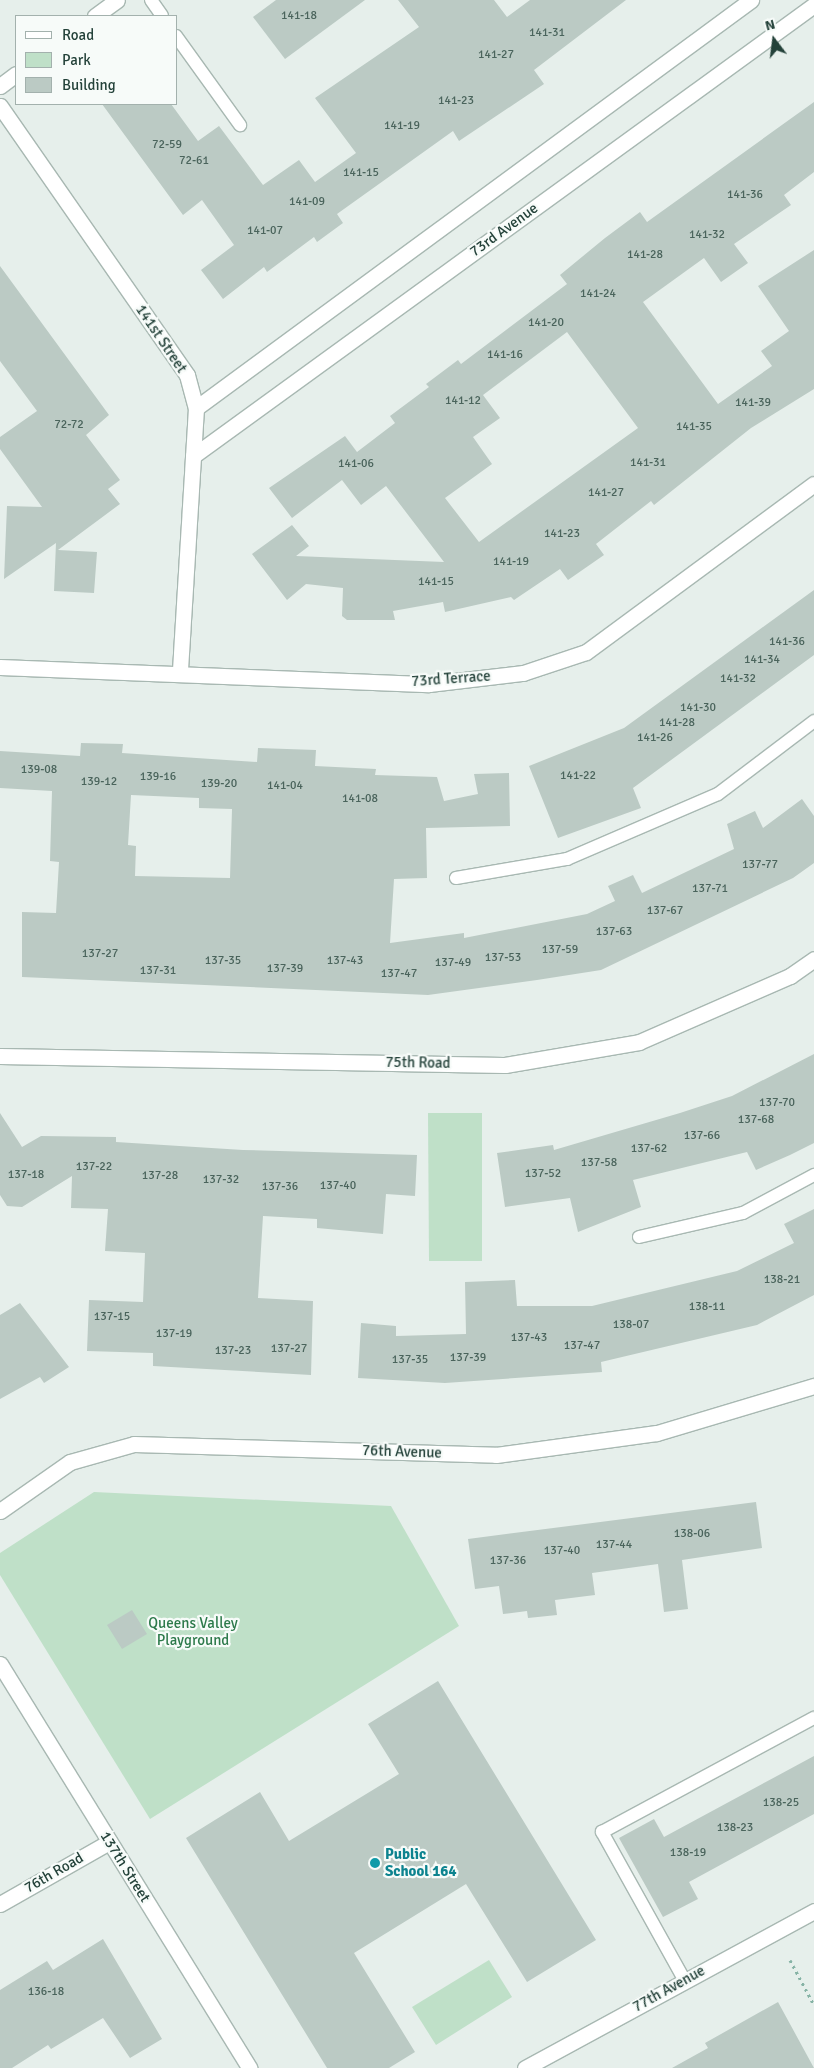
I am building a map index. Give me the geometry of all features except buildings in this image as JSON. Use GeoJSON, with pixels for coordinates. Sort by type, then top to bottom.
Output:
{"type":"FeatureCollection","features":[{"type":"Feature","properties":{"kind":"street"},"geometry":{"type":"LineString","coordinates":[[96,15],[117,0]]}},
{"type":"Feature","properties":{"kind":"street"},"geometry":{"type":"LineString","coordinates":[[196,408],[751,0]]}},
{"type":"Feature","properties":{"kind":"street","name":"73rd Avenue"},"geometry":{"type":"LineString","coordinates":[[193,456],[814,5]]}},
{"type":"Feature","properties":{"kind":"street"},"geometry":{"type":"LineString","coordinates":[[0,86],[15,75]]}},
{"type":"Feature","properties":{"kind":"street","name":"141st Street"},"geometry":{"type":"LineString","coordinates":[[0,106],[187,375],[196,408],[180,672]]}},
{"type":"Feature","properties":{"kind":"street","name":"73rd Terrace"},"geometry":{"type":"LineString","coordinates":[[0,667],[180,672],[429,684],[523,673],[586,652],[814,484]]}},
{"type":"Feature","properties":{"kind":"street","name":"75th Road"},"geometry":{"type":"LineString","coordinates":[[0,1056],[504,1065],[639,1042],[790,976],[814,959]]}},
{"type":"Feature","properties":{"kind":"street","name":"76th Avenue"},"geometry":{"type":"LineString","coordinates":[[0,1511],[70,1462],[134,1444],[496,1455],[657,1433],[814,1386]]}},
{"type":"Feature","properties":{"kind":"street","name":"137th Street"},"geometry":{"type":"LineString","coordinates":[[0,1664],[250,2068]]}},
{"type":"Feature","properties":{"kind":"street","name":"76th Road"},"geometry":{"type":"LineString","coordinates":[[0,1904],[109,1842]]}},
{"type":"Feature","properties":{"kind":"street","name":"77th Avenue"},"geometry":{"type":"LineString","coordinates":[[525,2068],[814,1911]]}},
{"type":"Feature","properties":{"kind":"lane"},"geometry":{"type":"LineString","coordinates":[[151,0],[161,15]]}},
{"type":"Feature","properties":{"kind":"lane"},"geometry":{"type":"LineString","coordinates":[[178,39],[240,125]]}},
{"type":"Feature","properties":{"kind":"lane"},"geometry":{"type":"LineString","coordinates":[[456,878],[567,859],[718,794],[814,721]]}},
{"type":"Feature","properties":{"kind":"lane"},"geometry":{"type":"LineString","coordinates":[[638,1237],[743,1213],[814,1176]]}},
{"type":"Feature","properties":{"kind":"lane"},"geometry":{"type":"LineString","coordinates":[[685,1981],[602,1832],[814,1718]]}},
{"type":"Feature","properties":{"kind":"path"},"geometry":{"type":"LineString","coordinates":[[790,1960],[814,2005]]}},
{"type":"Feature","properties":{"kind":"green space"},"geometry":{"type":"Polygon","coordinates":[[[428,1113],[482,1113],[482,1261],[429,1261],[428,1113]]]}},
{"type":"Feature","properties":{"kind":"green space","name":"Queens Valley Playground"},"geometry":{"type":"Polygon","coordinates":[[[94,1492],[391,1506],[459,1626],[150,1819],[0,1575],[0,1553],[94,1492]]]}},
{"type":"Feature","properties":{"kind":"green space"},"geometry":{"type":"Polygon","coordinates":[[[489,1960],[512,1997],[436,2045],[412,2007],[489,1960]]]}},
{"type":"Feature","properties":{"kind":"place","name":"Public School 164"},"geometry":{"type":"Point","coordinates":[375,1863]}}]}
